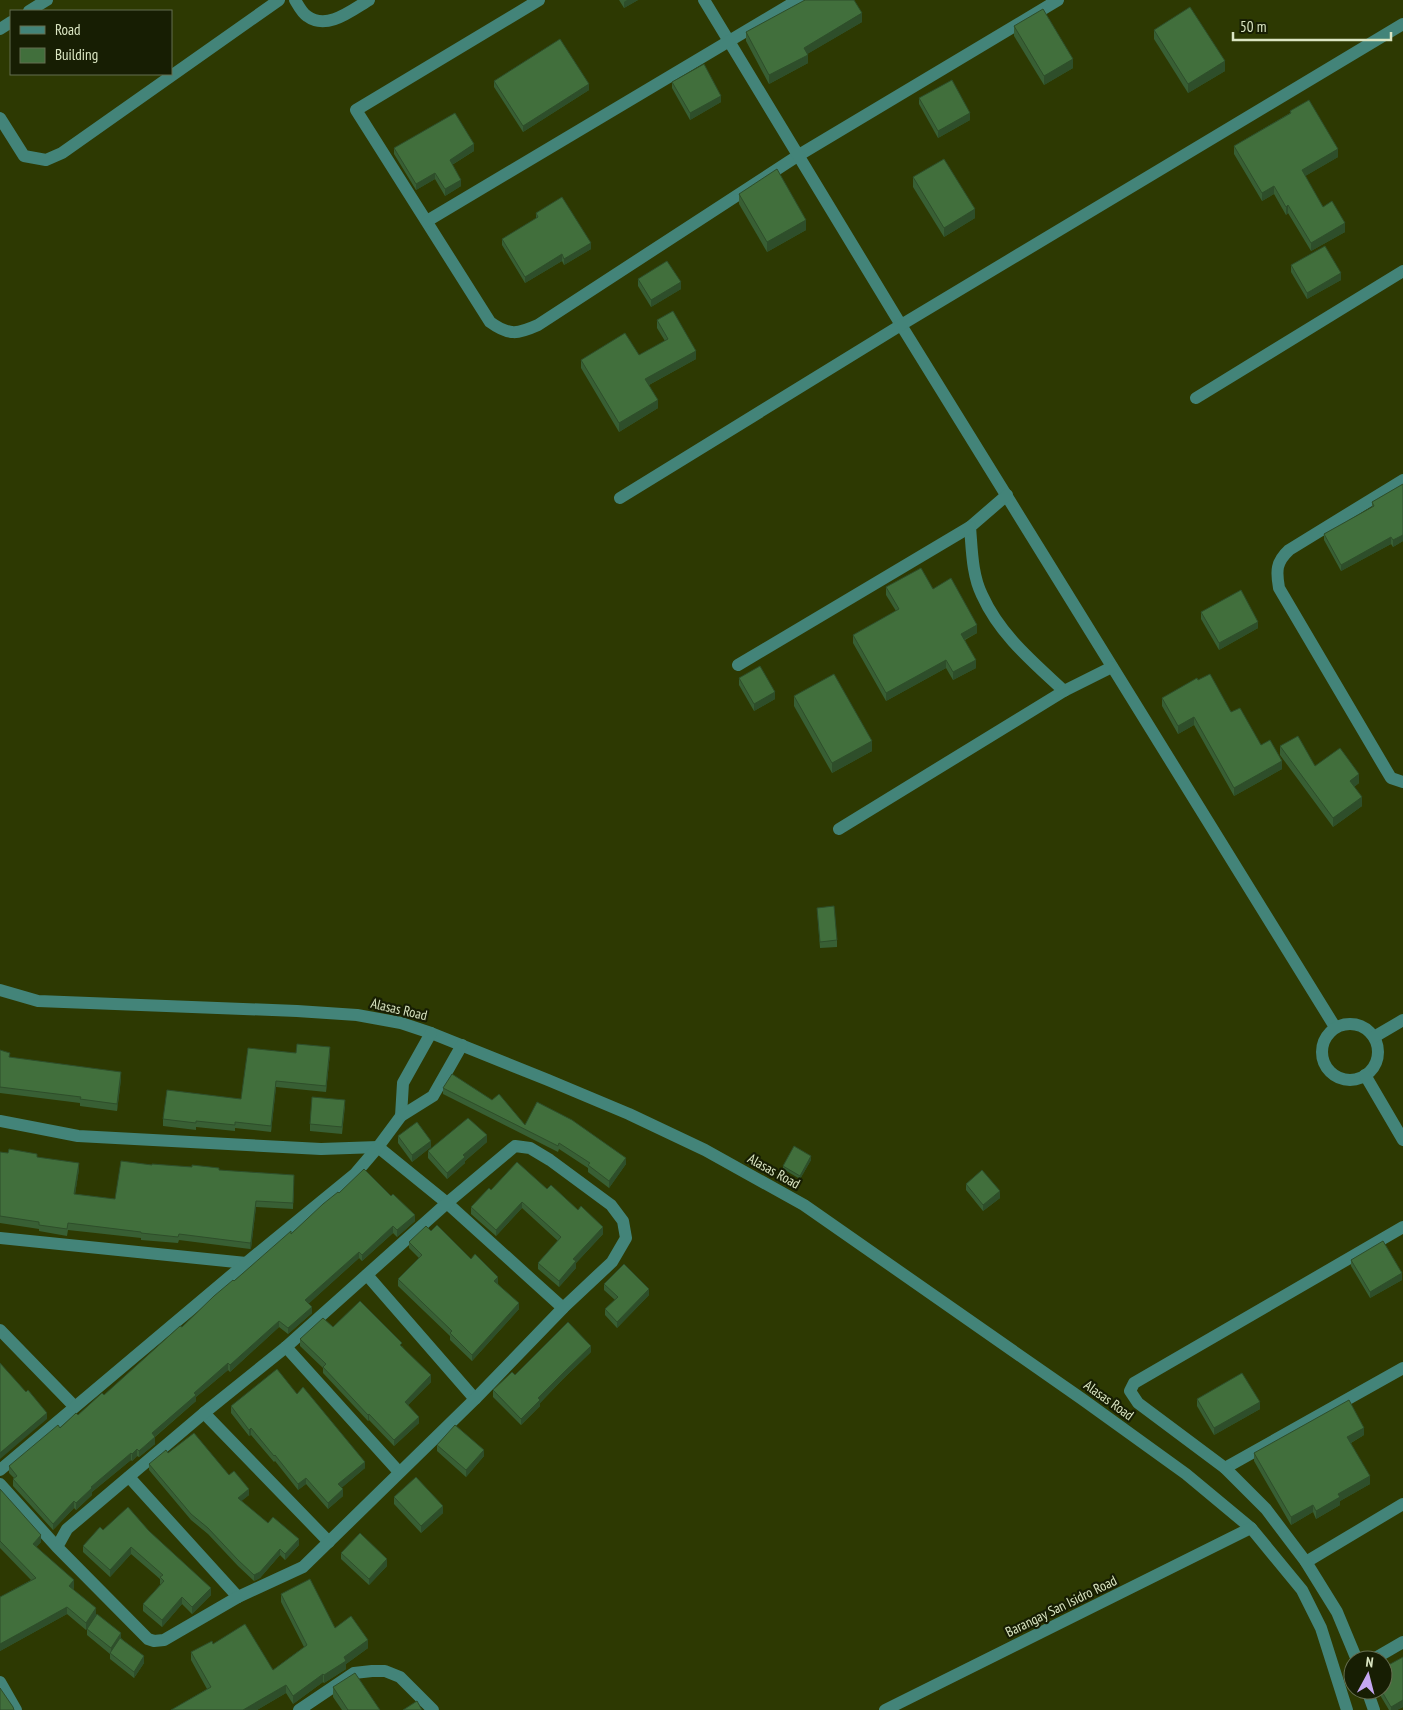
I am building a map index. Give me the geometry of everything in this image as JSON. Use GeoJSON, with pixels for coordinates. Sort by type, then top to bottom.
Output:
{"type":"FeatureCollection","features":[{"type":"Feature","properties":{"kind":"street"},"geometry":{"type":"LineString","coordinates":[[31,10],[47,0]]}},
{"type":"Feature","properties":{"kind":"street"},"geometry":{"type":"LineString","coordinates":[[0,118],[24,156],[46,160],[62,153],[279,0]]}},
{"type":"Feature","properties":{"kind":"street"},"geometry":{"type":"LineString","coordinates":[[295,0],[306,16],[315,20],[328,21],[343,16],[369,0]]}},
{"type":"Feature","properties":{"kind":"street"},"geometry":{"type":"LineString","coordinates":[[539,0],[356,110],[490,322],[509,332],[522,332],[538,325],[799,155],[1058,0]]}},
{"type":"Feature","properties":{"kind":"street"},"geometry":{"type":"LineString","coordinates":[[704,0],[900,325],[1335,1027]]}},
{"type":"Feature","properties":{"kind":"street"},"geometry":{"type":"LineString","coordinates":[[427,221],[798,0]]}},
{"type":"Feature","properties":{"kind":"street"},"geometry":{"type":"LineString","coordinates":[[620,498],[900,325],[1403,24]]}},
{"type":"Feature","properties":{"kind":"street"},"geometry":{"type":"LineString","coordinates":[[1196,398],[1403,270]]}},
{"type":"Feature","properties":{"kind":"street"},"geometry":{"type":"LineString","coordinates":[[1403,480],[1289,550],[1280,558],[1277,574],[1280,588],[1384,768],[1391,778],[1403,782]]}},
{"type":"Feature","properties":{"kind":"street"},"geometry":{"type":"LineString","coordinates":[[738,665],[970,527],[1007,495]]}},
{"type":"Feature","properties":{"kind":"street"},"geometry":{"type":"LineString","coordinates":[[970,527],[973,564],[981,595],[995,620],[1015,645],[1064,691]]}},
{"type":"Feature","properties":{"kind":"street"},"geometry":{"type":"LineString","coordinates":[[839,829],[1064,691],[1112,667]]}},
{"type":"Feature","properties":{"kind":"street","name":"Alasas Road"},"geometry":{"type":"LineString","coordinates":[[0,990],[38,1001],[297,1011],[357,1015],[401,1023],[462,1045],[629,1114],[688,1142],[804,1205],[1090,1404],[1186,1474],[1251,1528],[1302,1590],[1321,1628],[1347,1710]]}},
{"type":"Feature","properties":{"kind":"street"},"geometry":{"type":"LineString","coordinates":[[1374,1036],[1403,1020]]}},
{"type":"Feature","properties":{"kind":"street"},"geometry":{"type":"LineString","coordinates":[[1349,1023],[1363,1026],[1374,1036],[1378,1047],[1378,1058],[1373,1068],[1365,1075],[1353,1080],[1340,1078],[1330,1071],[1323,1060],[1322,1048],[1326,1036],[1335,1027],[1349,1023]]}},
{"type":"Feature","properties":{"kind":"street"},"geometry":{"type":"LineString","coordinates":[[401,1116],[403,1083],[431,1033]]}},
{"type":"Feature","properties":{"kind":"street"},"geometry":{"type":"LineString","coordinates":[[0,1470],[74,1406],[355,1174],[401,1116],[434,1096],[462,1045]]}},
{"type":"Feature","properties":{"kind":"street"},"geometry":{"type":"LineString","coordinates":[[1365,1075],[1403,1140]]}},
{"type":"Feature","properties":{"kind":"street"},"geometry":{"type":"LineString","coordinates":[[0,1121],[78,1136],[321,1149],[378,1147],[446,1203],[562,1308]]}},
{"type":"Feature","properties":{"kind":"street"},"geometry":{"type":"LineString","coordinates":[[0,1484],[58,1547],[148,1639],[154,1641],[164,1640],[238,1597],[303,1567],[475,1399],[562,1308],[612,1262],[626,1238],[623,1221],[611,1205],[543,1156],[530,1148],[515,1146],[446,1203],[286,1347],[204,1413],[67,1529],[58,1547]]}},
{"type":"Feature","properties":{"kind":"street"},"geometry":{"type":"LineString","coordinates":[[1353,1650],[1338,1612],[1306,1562],[1266,1509],[1225,1468],[1138,1403],[1130,1391],[1134,1383],[1403,1227]]}},
{"type":"Feature","properties":{"kind":"street"},"geometry":{"type":"LineString","coordinates":[[0,1238],[246,1263]]}},
{"type":"Feature","properties":{"kind":"street"},"geometry":{"type":"LineString","coordinates":[[368,1275],[475,1399]]}},
{"type":"Feature","properties":{"kind":"street"},"geometry":{"type":"LineString","coordinates":[[0,1330],[74,1406]]}},
{"type":"Feature","properties":{"kind":"street"},"geometry":{"type":"LineString","coordinates":[[286,1347],[399,1472]]}},
{"type":"Feature","properties":{"kind":"street"},"geometry":{"type":"LineString","coordinates":[[1225,1468],[1403,1368]]}},
{"type":"Feature","properties":{"kind":"street"},"geometry":{"type":"LineString","coordinates":[[204,1413],[328,1542]]}},
{"type":"Feature","properties":{"kind":"street"},"geometry":{"type":"LineString","coordinates":[[128,1477],[238,1597]]}},
{"type":"Feature","properties":{"kind":"street"},"geometry":{"type":"LineString","coordinates":[[1306,1562],[1403,1504]]}},
{"type":"Feature","properties":{"kind":"street","name":"Barangay San Isidro Road"},"geometry":{"type":"LineString","coordinates":[[885,1710],[1251,1528]]}},
{"type":"Feature","properties":{"kind":"street"},"geometry":{"type":"LineString","coordinates":[[1389,1650],[1403,1642]]}},
{"type":"Feature","properties":{"kind":"street"},"geometry":{"type":"LineString","coordinates":[[299,1710],[354,1673],[372,1671],[385,1671],[400,1677],[433,1710]]}},
{"type":"Feature","properties":{"kind":"street"},"geometry":{"type":"LineString","coordinates":[[0,1682],[16,1710]]}},
{"type":"Feature","properties":{"kind":"building"},"geometry":{"type":"Polygon","coordinates":[[[805,0],[854,0],[862,13],[804,48],[808,55],[769,75],[746,32],[805,0]]]}},
{"type":"Feature","properties":{"kind":"building"},"geometry":{"type":"Polygon","coordinates":[[[1190,7],[1225,61],[1188,84],[1154,30],[1190,7]]]}},
{"type":"Feature","properties":{"kind":"building"},"geometry":{"type":"Polygon","coordinates":[[[1043,9],[1073,59],[1044,76],[1014,26],[1043,9]]]}},
{"type":"Feature","properties":{"kind":"building"},"geometry":{"type":"Polygon","coordinates":[[[560,39],[589,84],[523,126],[494,81],[560,39]]]}},
{"type":"Feature","properties":{"kind":"building"},"geometry":{"type":"Polygon","coordinates":[[[704,64],[721,96],[690,113],[672,82],[704,64]]]}},
{"type":"Feature","properties":{"kind":"building"},"geometry":{"type":"Polygon","coordinates":[[[952,80],[970,113],[938,131],[919,98],[952,80]]]}},
{"type":"Feature","properties":{"kind":"building"},"geometry":{"type":"Polygon","coordinates":[[[1309,100],[1338,149],[1302,170],[1323,207],[1332,201],[1345,223],[1311,243],[1274,186],[1262,193],[1234,146],[1291,113],[1290,111],[1309,100]]]}},
{"type":"Feature","properties":{"kind":"building"},"geometry":{"type":"Polygon","coordinates":[[[455,113],[474,144],[450,160],[461,180],[445,189],[435,173],[416,184],[394,148],[455,113]]]}},
{"type":"Feature","properties":{"kind":"building"},"geometry":{"type":"Polygon","coordinates":[[[944,159],[975,209],[944,228],[913,177],[944,159]]]}},
{"type":"Feature","properties":{"kind":"building"},"geometry":{"type":"Polygon","coordinates":[[[777,169],[806,220],[767,242],[739,194],[777,169]]]}},
{"type":"Feature","properties":{"kind":"building"},"geometry":{"type":"Polygon","coordinates":[[[562,197],[591,243],[564,259],[562,254],[525,277],[502,239],[538,217],[536,213],[562,197]]]}},
{"type":"Feature","properties":{"kind":"building"},"geometry":{"type":"Polygon","coordinates":[[[1325,246],[1341,273],[1307,293],[1291,265],[1325,246]]]}},
{"type":"Feature","properties":{"kind":"building"},"geometry":{"type":"Polygon","coordinates":[[[667,261],[681,282],[651,300],[638,279],[667,261]]]}},
{"type":"Feature","properties":{"kind":"building"},"geometry":{"type":"Polygon","coordinates":[[[673,311],[696,351],[645,379],[658,400],[619,423],[581,360],[625,333],[639,355],[668,339],[657,320],[673,311]]]}},
{"type":"Feature","properties":{"kind":"building"},"geometry":{"type":"Polygon","coordinates":[[[1403,484],[1403,535],[1393,540],[1391,537],[1341,565],[1324,534],[1374,506],[1372,502],[1403,484]]]}},
{"type":"Feature","properties":{"kind":"building"},"geometry":{"type":"Polygon","coordinates":[[[921,568],[933,589],[951,578],[977,625],[961,634],[976,660],[953,672],[946,660],[886,693],[853,635],[899,609],[886,587],[921,568]]]}},
{"type":"Feature","properties":{"kind":"building"},"geometry":{"type":"Polygon","coordinates":[[[1241,590],[1258,622],[1219,643],[1201,612],[1241,590]]]}},
{"type":"Feature","properties":{"kind":"building"},"geometry":{"type":"Polygon","coordinates":[[[760,666],[775,692],[754,704],[739,678],[760,666]]]}},
{"type":"Feature","properties":{"kind":"building"},"geometry":{"type":"Polygon","coordinates":[[[834,674],[872,741],[832,763],[794,696],[834,674]]]}},
{"type":"Feature","properties":{"kind":"building"},"geometry":{"type":"Polygon","coordinates":[[[1210,674],[1231,712],[1240,708],[1261,745],[1270,740],[1282,761],[1234,788],[1194,717],[1178,726],[1162,698],[1197,678],[1198,680],[1210,674]]]}},
{"type":"Feature","properties":{"kind":"building"},"geometry":{"type":"Polygon","coordinates":[[[1298,736],[1315,766],[1340,748],[1359,774],[1350,781],[1362,797],[1333,818],[1280,746],[1298,736]]]}},
{"type":"Feature","properties":{"kind":"building"},"geometry":{"type":"Polygon","coordinates":[[[834,906],[837,940],[820,942],[817,908],[834,906]]]}},
{"type":"Feature","properties":{"kind":"building"},"geometry":{"type":"Polygon","coordinates":[[[297,1044],[330,1047],[326,1086],[276,1081],[271,1126],[235,1122],[235,1125],[196,1121],[196,1123],[163,1119],[167,1090],[241,1099],[248,1048],[296,1053],[297,1044]]]}},
{"type":"Feature","properties":{"kind":"building"},"geometry":{"type":"Polygon","coordinates":[[[0,1050],[10,1053],[9,1057],[121,1072],[117,1104],[80,1099],[81,1097],[0,1087],[0,1050]]]}},
{"type":"Feature","properties":{"kind":"building"},"geometry":{"type":"Polygon","coordinates":[[[452,1074],[492,1100],[499,1094],[525,1125],[537,1102],[572,1120],[626,1158],[609,1181],[588,1165],[590,1163],[559,1143],[558,1146],[443,1088],[452,1074]]]}},
{"type":"Feature","properties":{"kind":"building"},"geometry":{"type":"Polygon","coordinates":[[[312,1097],[345,1100],[342,1127],[310,1124],[312,1097]]]}},
{"type":"Feature","properties":{"kind":"building"},"geometry":{"type":"Polygon","coordinates":[[[468,1118],[487,1135],[463,1155],[465,1157],[447,1173],[428,1151],[468,1118]]]}},
{"type":"Feature","properties":{"kind":"building"},"geometry":{"type":"Polygon","coordinates":[[[417,1122],[431,1141],[412,1155],[398,1136],[417,1122]]]}},
{"type":"Feature","properties":{"kind":"building"},"geometry":{"type":"Polygon","coordinates":[[[794,1146],[811,1156],[800,1176],[783,1166],[794,1146]]]}},
{"type":"Feature","properties":{"kind":"building"},"geometry":{"type":"Polygon","coordinates":[[[9,1149],[37,1154],[37,1157],[79,1163],[74,1194],[115,1199],[121,1161],[152,1165],[192,1167],[192,1165],[219,1168],[219,1170],[294,1175],[293,1203],[256,1201],[250,1243],[179,1234],[178,1237],[141,1233],[68,1223],[67,1229],[39,1225],[39,1222],[0,1216],[0,1152],[8,1153],[9,1149]]]}},
{"type":"Feature","properties":{"kind":"building"},"geometry":{"type":"Polygon","coordinates":[[[517,1162],[547,1189],[551,1185],[578,1210],[581,1206],[603,1227],[573,1259],[576,1261],[559,1281],[538,1263],[561,1237],[522,1202],[496,1230],[471,1207],[489,1188],[491,1190],[517,1162]]]}},
{"type":"Feature","properties":{"kind":"building"},"geometry":{"type":"Polygon","coordinates":[[[364,1169],[391,1196],[393,1194],[415,1215],[397,1230],[393,1226],[362,1255],[359,1252],[305,1300],[312,1307],[288,1328],[279,1321],[230,1365],[228,1363],[194,1393],[196,1395],[152,1433],[155,1437],[139,1451],[137,1449],[131,1453],[91,1487],[76,1503],[74,1501],[53,1524],[13,1479],[17,1476],[9,1466],[58,1425],[60,1428],[76,1413],[78,1415],[102,1393],[104,1395],[180,1326],[182,1327],[214,1296],[291,1231],[291,1234],[364,1169]]]}},
{"type":"Feature","properties":{"kind":"building"},"geometry":{"type":"Polygon","coordinates":[[[982,1170],[1000,1191],[983,1205],[966,1184],[982,1170]]]}},
{"type":"Feature","properties":{"kind":"building"},"geometry":{"type":"Polygon","coordinates":[[[437,1225],[471,1259],[475,1254],[498,1277],[494,1281],[519,1303],[472,1355],[450,1333],[452,1331],[398,1279],[422,1255],[409,1242],[426,1226],[431,1231],[437,1225]]]}},
{"type":"Feature","properties":{"kind":"building"},"geometry":{"type":"Polygon","coordinates":[[[1383,1241],[1402,1273],[1370,1292],[1351,1260],[1383,1241]]]}},
{"type":"Feature","properties":{"kind":"building"},"geometry":{"type":"Polygon","coordinates":[[[624,1264],[649,1289],[617,1322],[605,1309],[618,1297],[604,1284],[624,1264]]]}},
{"type":"Feature","properties":{"kind":"building"},"geometry":{"type":"Polygon","coordinates":[[[360,1301],[402,1343],[400,1345],[431,1375],[405,1402],[419,1417],[394,1440],[323,1367],[326,1364],[300,1339],[323,1318],[333,1327],[360,1301]]]}},
{"type":"Feature","properties":{"kind":"building"},"geometry":{"type":"Polygon","coordinates":[[[568,1322],[591,1346],[538,1398],[540,1400],[521,1419],[493,1390],[512,1372],[515,1375],[568,1322]]]}},
{"type":"Feature","properties":{"kind":"building"},"geometry":{"type":"Polygon","coordinates":[[[0,1363],[26,1392],[28,1390],[47,1413],[0,1453],[0,1363]]]}},
{"type":"Feature","properties":{"kind":"building"},"geometry":{"type":"Polygon","coordinates":[[[277,1369],[297,1394],[303,1387],[365,1462],[338,1484],[343,1489],[328,1503],[306,1478],[298,1484],[251,1428],[249,1430],[231,1406],[277,1369]]]}},
{"type":"Feature","properties":{"kind":"building"},"geometry":{"type":"Polygon","coordinates":[[[1242,1373],[1260,1402],[1214,1428],[1197,1399],[1242,1373]]]}},
{"type":"Feature","properties":{"kind":"building"},"geometry":{"type":"Polygon","coordinates":[[[1349,1400],[1364,1428],[1347,1437],[1370,1476],[1338,1494],[1340,1497],[1316,1511],[1313,1505],[1291,1517],[1254,1453],[1349,1400]]]}},
{"type":"Feature","properties":{"kind":"building"},"geometry":{"type":"Polygon","coordinates":[[[455,1425],[484,1450],[466,1470],[437,1445],[455,1425]]]}},
{"type":"Feature","properties":{"kind":"building"},"geometry":{"type":"Polygon","coordinates":[[[194,1433],[229,1475],[234,1471],[249,1489],[238,1498],[268,1523],[273,1517],[299,1539],[285,1554],[280,1549],[260,1572],[254,1575],[208,1528],[191,1514],[149,1464],[166,1450],[168,1453],[194,1433]]]}},
{"type":"Feature","properties":{"kind":"building"},"geometry":{"type":"Polygon","coordinates":[[[416,1477],[443,1506],[421,1526],[394,1497],[416,1477]]]}},
{"type":"Feature","properties":{"kind":"building"},"geometry":{"type":"Polygon","coordinates":[[[0,1489],[41,1535],[33,1544],[74,1580],[69,1586],[96,1608],[86,1623],[67,1607],[0,1644],[0,1597],[36,1578],[0,1541],[0,1489]]]}},
{"type":"Feature","properties":{"kind":"building"},"geometry":{"type":"Polygon","coordinates":[[[128,1507],[149,1531],[211,1588],[192,1607],[182,1597],[162,1620],[143,1604],[164,1581],[160,1577],[163,1575],[131,1547],[110,1570],[83,1546],[100,1527],[103,1530],[128,1507]]]}},
{"type":"Feature","properties":{"kind":"building"},"geometry":{"type":"Polygon","coordinates":[[[360,1533],[387,1559],[369,1579],[341,1553],[360,1533]]]}},
{"type":"Feature","properties":{"kind":"building"},"geometry":{"type":"Polygon","coordinates":[[[310,1579],[335,1628],[351,1616],[368,1640],[344,1657],[346,1661],[323,1674],[293,1696],[286,1685],[243,1710],[171,1710],[211,1687],[191,1652],[212,1641],[213,1644],[245,1624],[273,1670],[307,1645],[281,1594],[310,1579]]]}},
{"type":"Feature","properties":{"kind":"building"},"geometry":{"type":"Polygon","coordinates":[[[97,1614],[121,1633],[111,1648],[87,1629],[97,1614]]]}},
{"type":"Feature","properties":{"kind":"building"},"geometry":{"type":"Polygon","coordinates":[[[120,1638],[144,1656],[134,1672],[110,1653],[120,1638]]]}},
{"type":"Feature","properties":{"kind":"building"},"geometry":{"type":"Polygon","coordinates":[[[1403,1657],[1403,1700],[1391,1707],[1387,1700],[1393,1700],[1393,1662],[1403,1657]]]}},
{"type":"Feature","properties":{"kind":"building"},"geometry":{"type":"Polygon","coordinates":[[[355,1673],[380,1710],[348,1710],[333,1687],[355,1673]]]}},
{"type":"Feature","properties":{"kind":"building"},"geometry":{"type":"Polygon","coordinates":[[[0,1688],[13,1707],[14,1710],[0,1710],[0,1688]]]}},
{"type":"Feature","properties":{"kind":"building"},"geometry":{"type":"Polygon","coordinates":[[[417,1701],[422,1710],[403,1710],[417,1701]]]}}]}
